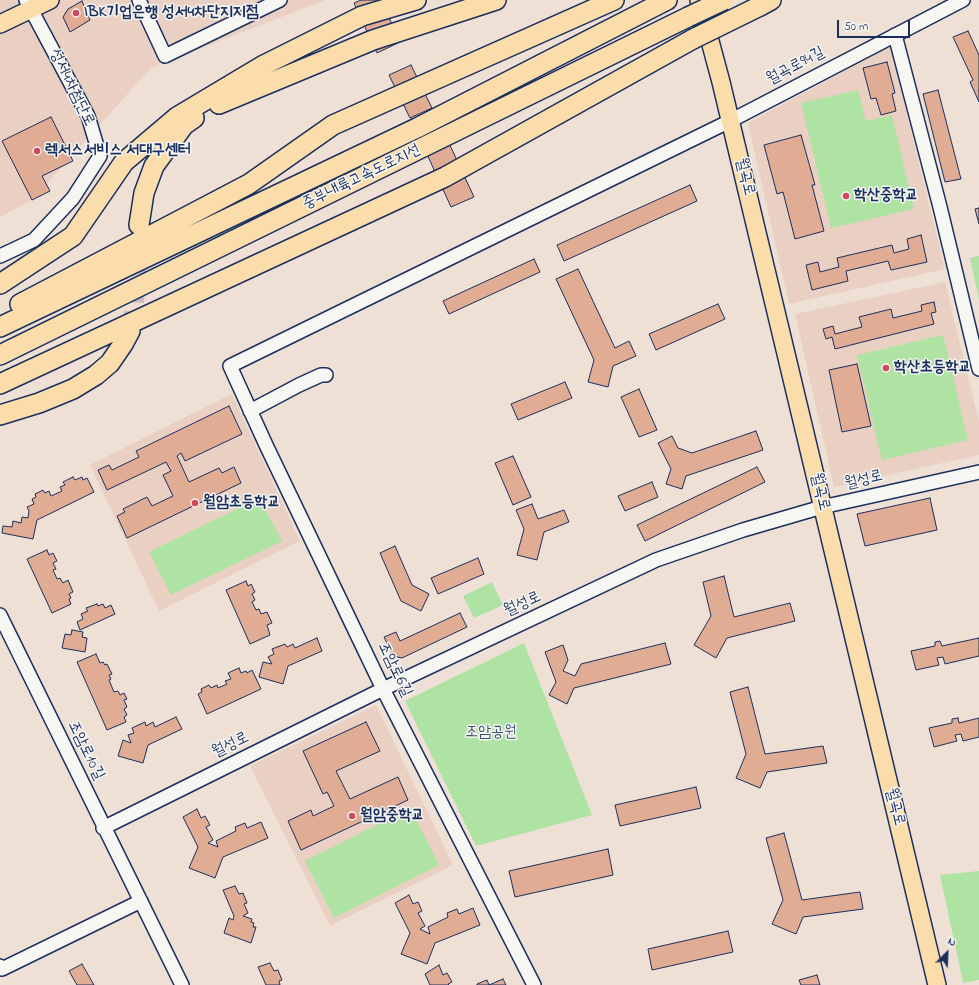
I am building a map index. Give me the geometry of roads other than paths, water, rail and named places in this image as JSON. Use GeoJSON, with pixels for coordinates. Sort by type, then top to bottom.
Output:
{"type":"FeatureCollection","features":[{"type":"Feature","properties":{"kind":"highway"},"geometry":{"type":"LineString","coordinates":[[0,284],[73,236],[124,162],[177,117],[264,65],[362,16],[416,0]]}},
{"type":"Feature","properties":{"kind":"highway"},"geometry":{"type":"LineString","coordinates":[[139,225],[144,194],[154,166],[184,125],[222,102],[374,40],[496,0]]}},
{"type":"Feature","properties":{"kind":"highway"},"geometry":{"type":"LineString","coordinates":[[0,314],[249,184],[333,125],[404,92],[614,0]]}},
{"type":"Feature","properties":{"kind":"highway","name":"중부내륙고속도로지선"},"geometry":{"type":"LineString","coordinates":[[0,327],[417,128],[667,0]]}},
{"type":"Feature","properties":{"kind":"highway","name":"중부내륙고속도로지선"},"geometry":{"type":"LineString","coordinates":[[0,355],[724,0]]}},
{"type":"Feature","properties":{"kind":"highway"},"geometry":{"type":"LineString","coordinates":[[0,384],[445,177],[693,38],[765,3]]}},
{"type":"Feature","properties":{"kind":"highway"},"geometry":{"type":"LineString","coordinates":[[0,415],[39,403],[73,389],[96,375],[110,363],[130,331]]}},
{"type":"Feature","properties":{"kind":"main road"},"geometry":{"type":"LineString","coordinates":[[0,24],[29,4],[50,0]]}},
{"type":"Feature","properties":{"kind":"main road","name":"월곡로"},"geometry":{"type":"LineString","coordinates":[[699,0],[730,121],[937,985]]}},
{"type":"Feature","properties":{"kind":"street"},"geometry":{"type":"LineString","coordinates":[[139,0],[165,56],[280,0]]}},
{"type":"Feature","properties":{"kind":"street","name":"월곡로94길"},"geometry":{"type":"LineString","coordinates":[[230,366],[730,121],[963,0]]}},
{"type":"Feature","properties":{"kind":"street","name":"성서4차첨단로"},"geometry":{"type":"LineString","coordinates":[[0,256],[34,240],[73,198],[100,156],[88,116],[29,4]]}},
{"type":"Feature","properties":{"kind":"street"},"geometry":{"type":"LineString","coordinates":[[895,35],[940,207],[979,369]]}},
{"type":"Feature","properties":{"kind":"street","name":"조암로6길"},"geometry":{"type":"LineString","coordinates":[[230,366],[383,689],[534,985]]}},
{"type":"Feature","properties":{"kind":"street"},"geometry":{"type":"LineString","coordinates":[[250,411],[299,385],[321,375],[326,375]]}},
{"type":"Feature","properties":{"kind":"street","name":"월성로"},"geometry":{"type":"LineString","coordinates":[[104,828],[383,689],[656,560],[744,530],[822,507],[979,472]]}},
{"type":"Feature","properties":{"kind":"street","name":"조암로10길"},"geometry":{"type":"LineString","coordinates":[[0,615],[182,985]]}},
{"type":"Feature","properties":{"kind":"street"},"geometry":{"type":"LineString","coordinates":[[0,966],[2,969],[140,901]]}},
{"type":"Feature","properties":{"kind":"tunnel"},"geometry":{"type":"LineString","coordinates":[[130,331],[134,311],[138,248]]}},
{"type":"Feature","properties":{"kind":"place","name":"IBK기업은행 성서4차단지지점"},"geometry":{"type":"Point","coordinates":[76,13]}},
{"type":"Feature","properties":{"kind":"place","name":"렉서스서비스 서대구센터"},"geometry":{"type":"Point","coordinates":[37,151]}},
{"type":"Feature","properties":{"kind":"place","name":"학산중학교"},"geometry":{"type":"Point","coordinates":[846,196]}},
{"type":"Feature","properties":{"kind":"place","name":"학산초등학교"},"geometry":{"type":"Point","coordinates":[886,368]}},
{"type":"Feature","properties":{"kind":"place","name":"월암초등학교"},"geometry":{"type":"Point","coordinates":[195,503]}},
{"type":"Feature","properties":{"kind":"place","name":"월암중학교"},"geometry":{"type":"Point","coordinates":[352,816]}},
{"type":"Feature","properties":{"kind":"park label","name":"조암공원"},"geometry":{"type":"Point","coordinates":[491,733]}}]}
